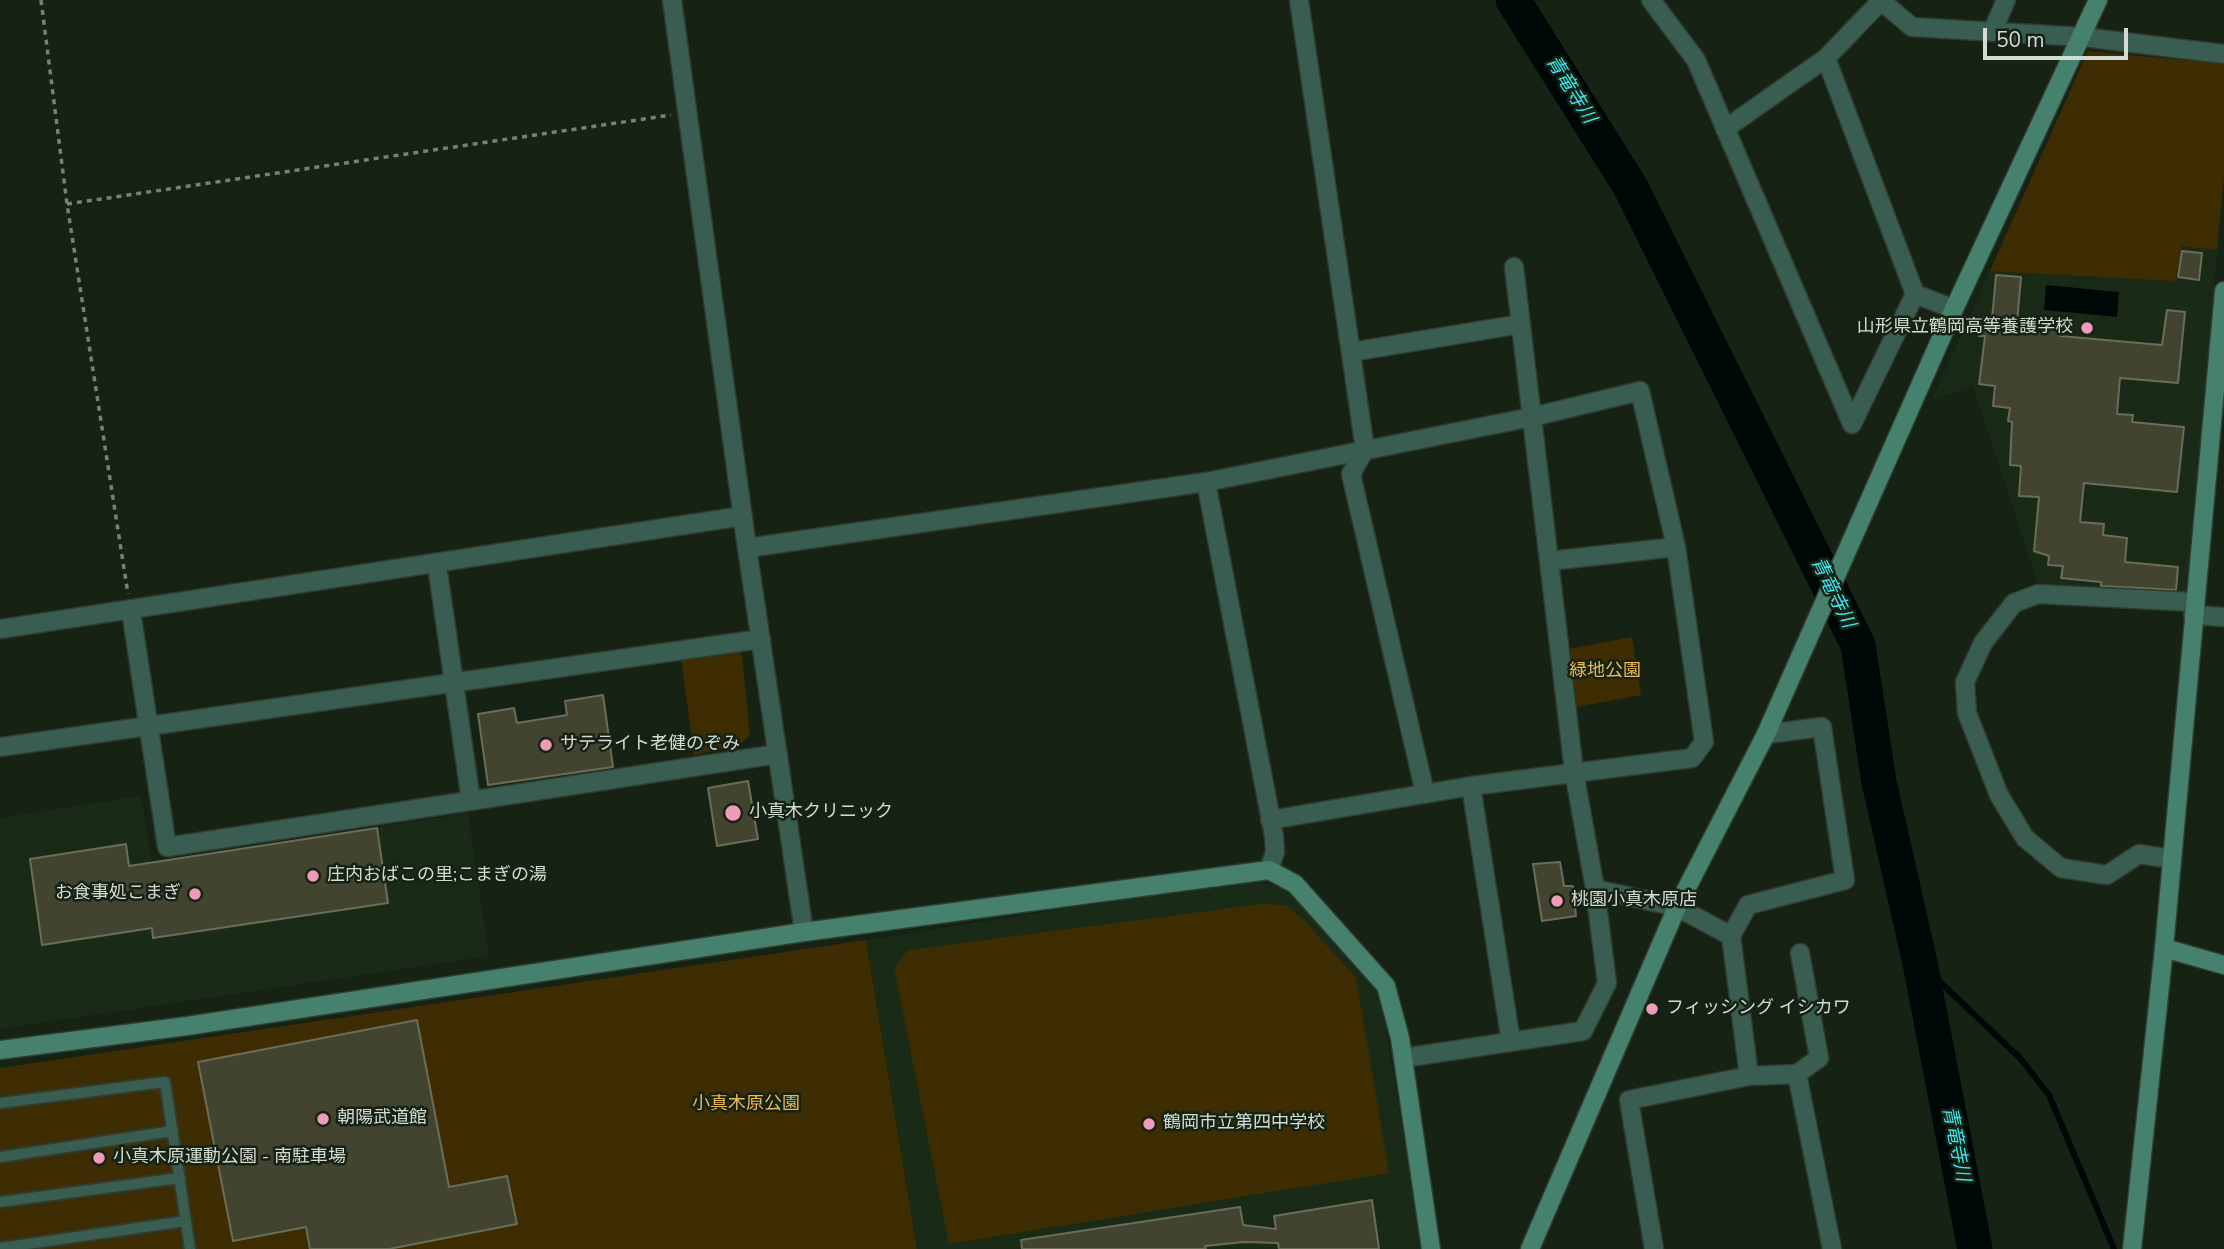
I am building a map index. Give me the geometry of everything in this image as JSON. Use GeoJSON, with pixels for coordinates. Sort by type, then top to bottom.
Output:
{"type":"FeatureCollection","features":[{"type":"Feature","properties":{"kind":"street"},"geometry":{"type":"LineString","coordinates":[[672,0],[747,548],[804,932]]}},
{"type":"Feature","properties":{"kind":"street"},"geometry":{"type":"LineString","coordinates":[[1298,0],[1365,449],[1350,474],[1425,793]]}},
{"type":"Feature","properties":{"kind":"street"},"geometry":{"type":"LineString","coordinates":[[1651,0],[1696,60],[1852,424],[1915,294],[1826,58]]}},
{"type":"Feature","properties":{"kind":"street"},"geometry":{"type":"LineString","coordinates":[[1725,129],[1826,58],[1881,0],[1912,26],[2083,37],[2224,54]]}},
{"type":"Feature","properties":{"kind":"street"},"geometry":{"type":"LineString","coordinates":[[1992,32],[2006,0]]}},
{"type":"Feature","properties":{"kind":"street"},"geometry":{"type":"LineString","coordinates":[[1530,1249],[1677,907],[1766,734],[1954,309],[2098,0]]}},
{"type":"Feature","properties":{"kind":"street"},"geometry":{"type":"LineString","coordinates":[[1403,1058],[1583,1031],[1607,983],[1595,889],[1574,771],[1514,267]]}},
{"type":"Feature","properties":{"kind":"street"},"geometry":{"type":"LineString","coordinates":[[2132,1249],[2164,948],[2224,292]]}},
{"type":"Feature","properties":{"kind":"street"},"geometry":{"type":"LineString","coordinates":[[1915,294],[1954,309]]}},
{"type":"Feature","properties":{"kind":"street"},"geometry":{"type":"LineString","coordinates":[[1350,352],[1521,324]]}},
{"type":"Feature","properties":{"kind":"street"},"geometry":{"type":"LineString","coordinates":[[747,548],[1206,482],[1532,416],[1640,391],[1676,547],[1704,741],[1692,758],[1471,786],[1270,820]]}},
{"type":"Feature","properties":{"kind":"street"},"geometry":{"type":"LineString","coordinates":[[1206,482],[1270,820],[1275,852],[1269,870]]}},
{"type":"Feature","properties":{"kind":"street"},"geometry":{"type":"LineString","coordinates":[[0,629],[437,565],[743,516]]}},
{"type":"Feature","properties":{"kind":"street"},"geometry":{"type":"LineString","coordinates":[[1549,561],[1676,547]]}},
{"type":"Feature","properties":{"kind":"street"},"geometry":{"type":"LineString","coordinates":[[437,565],[471,801]]}},
{"type":"Feature","properties":{"kind":"street"},"geometry":{"type":"LineString","coordinates":[[2172,859],[2139,854],[2107,876],[2061,868],[2025,838],[1999,795],[1967,713],[1965,682],[1983,643],[2014,603],[2038,594],[2193,608],[2224,617]]}},
{"type":"Feature","properties":{"kind":"street"},"geometry":{"type":"LineString","coordinates":[[131,611],[167,847],[778,754]]}},
{"type":"Feature","properties":{"kind":"street"},"geometry":{"type":"LineString","coordinates":[[0,747],[761,639]]}},
{"type":"Feature","properties":{"kind":"street"},"geometry":{"type":"LineString","coordinates":[[1749,1076],[1731,936],[1748,905],[1846,880],[1822,727],[1766,734]]}},
{"type":"Feature","properties":{"kind":"street"},"geometry":{"type":"LineString","coordinates":[[1471,786],[1511,1042]]}},
{"type":"Feature","properties":{"kind":"street"},"geometry":{"type":"LineString","coordinates":[[0,1050],[187,1026],[804,932],[1269,870],[1295,884],[1386,986],[1394,1009],[1403,1058],[1431,1249]]}},
{"type":"Feature","properties":{"kind":"street"},"geometry":{"type":"LineString","coordinates":[[1595,889],[1677,907],[1731,936]]}},
{"type":"Feature","properties":{"kind":"street"},"geometry":{"type":"LineString","coordinates":[[2164,948],[2224,965]]}},
{"type":"Feature","properties":{"kind":"street"},"geometry":{"type":"LineString","coordinates":[[1654,1249],[1629,1100],[1749,1076],[1797,1074],[1819,1058],[1800,953]]}},
{"type":"Feature","properties":{"kind":"street"},"geometry":{"type":"LineString","coordinates":[[1797,1074],[1832,1249]]}},
{"type":"Feature","properties":{"kind":"lane"},"geometry":{"type":"LineString","coordinates":[[0,1103],[165,1082],[190,1249]]}},
{"type":"Feature","properties":{"kind":"lane"},"geometry":{"type":"LineString","coordinates":[[0,1157],[173,1130]]}},
{"type":"Feature","properties":{"kind":"lane"},"geometry":{"type":"LineString","coordinates":[[0,1202],[180,1178]]}},
{"type":"Feature","properties":{"kind":"lane"},"geometry":{"type":"LineString","coordinates":[[0,1248],[186,1221]]}},
{"type":"Feature","properties":{"kind":"path"},"geometry":{"type":"LineString","coordinates":[[41,0],[67,204],[131,611]]}},
{"type":"Feature","properties":{"kind":"path"},"geometry":{"type":"LineString","coordinates":[[67,204],[689,113]]}},
{"type":"Feature","properties":{"kind":"shaded area","name":"山形県立鶴岡高等養護学校"},"geometry":{"type":"Polygon","coordinates":[[[2088,51],[2224,64],[2224,177],[2185,598],[2037,582],[1973,386],[1932,400],[2088,51]]]}},
{"type":"Feature","properties":{"kind":"shaded area"},"geometry":{"type":"Polygon","coordinates":[[[2046,285],[2119,292],[2117,317],[2044,310],[2046,285]]]}},
{"type":"Feature","properties":{"kind":"shaded area"},"geometry":{"type":"Polygon","coordinates":[[[141,796],[152,863],[468,813],[489,956],[0,1029],[0,818],[141,796]]]}},
{"type":"Feature","properties":{"kind":"shaded area","name":"鶴岡市立第四中学校"},"geometry":{"type":"Polygon","coordinates":[[[1247,880],[1275,885],[1289,893],[1371,980],[1381,999],[1422,1249],[917,1249],[866,940],[1247,880]]]}},
{"type":"Feature","properties":{"kind":"green space"},"geometry":{"type":"Polygon","coordinates":[[[2088,51],[2224,64],[2224,177],[2217,250],[2182,246],[2175,281],[1990,271],[2088,51]]]}},
{"type":"Feature","properties":{"kind":"green space","name":"緑地公園"},"geometry":{"type":"Polygon","coordinates":[[[1632,637],[1641,695],[1577,707],[1569,649],[1632,637]]]}},
{"type":"Feature","properties":{"kind":"green space"},"geometry":{"type":"Polygon","coordinates":[[[734,649],[742,655],[750,735],[738,746],[694,755],[681,658],[734,649]]]}},
{"type":"Feature","properties":{"kind":"green space","name":"鶴岡市立第四中学校"},"geometry":{"type":"Polygon","coordinates":[[[1261,904],[1285,905],[1303,919],[1356,978],[1389,1173],[949,1244],[894,968],[908,950],[1261,904]]]}},
{"type":"Feature","properties":{"kind":"green space","name":"小真木原公園"},"geometry":{"type":"Polygon","coordinates":[[[866,940],[917,1249],[0,1249],[0,1068],[866,940]]]}},
{"type":"Feature","properties":{"kind":"building"},"geometry":{"type":"Polygon","coordinates":[[[2182,251],[2202,253],[2199,280],[2178,277],[2182,251]]]}},
{"type":"Feature","properties":{"kind":"building"},"geometry":{"type":"Polygon","coordinates":[[[1996,275],[2021,277],[2017,322],[2062,327],[2060,336],[2162,345],[2167,310],[2185,312],[2178,383],[2120,378],[2117,414],[2133,415],[2132,422],[2184,427],[2177,492],[2084,483],[2080,522],[2104,524],[2103,535],[2127,538],[2125,562],[2178,567],[2176,590],[2101,586],[2101,582],[2061,578],[2063,566],[2048,565],[2049,556],[2034,551],[2039,497],[2019,496],[2021,466],[2010,465],[2010,408],[1993,406],[1995,386],[1979,384],[1985,336],[1979,336],[1981,317],[1992,319],[1996,275]]]}},
{"type":"Feature","properties":{"kind":"building","name":"サテライト老健のぞみ"},"geometry":{"type":"Polygon","coordinates":[[[603,695],[613,767],[488,785],[478,714],[514,708],[517,723],[567,715],[565,701],[603,695]]]}},
{"type":"Feature","properties":{"kind":"building","name":"小真木クリニック"},"geometry":{"type":"Polygon","coordinates":[[[748,781],[758,839],[717,846],[708,788],[748,781]]]}},
{"type":"Feature","properties":{"kind":"building"},"geometry":{"type":"Polygon","coordinates":[[[377,828],[388,903],[153,938],[152,928],[42,945],[30,859],[126,844],[129,866],[377,828]]]}},
{"type":"Feature","properties":{"kind":"building","name":"桃園小真木原店"},"geometry":{"type":"Polygon","coordinates":[[[1560,862],[1564,886],[1573,886],[1576,916],[1542,921],[1533,864],[1560,862]]]}},
{"type":"Feature","properties":{"kind":"building","name":"朝陽武道館"},"geometry":{"type":"Polygon","coordinates":[[[417,1020],[449,1187],[507,1176],[517,1224],[389,1249],[310,1249],[306,1227],[233,1241],[198,1062],[417,1020]]]}},
{"type":"Feature","properties":{"kind":"building"},"geometry":{"type":"Polygon","coordinates":[[[1372,1200],[1379,1249],[1279,1249],[1278,1243],[1244,1242],[1205,1246],[1206,1249],[1022,1249],[1021,1240],[1240,1207],[1243,1225],[1276,1229],[1274,1216],[1372,1200]]]}},
{"type":"Feature","properties":{"kind":"waterway","name":"青竜寺川"},"geometry":{"type":"LineString","coordinates":[[1513,0],[1630,186],[1858,645],[1879,782],[1920,963],[1975,1249]]}},
{"type":"Feature","properties":{"kind":"waterway"},"geometry":{"type":"LineString","coordinates":[[1920,963],[2020,1058],[2049,1095],[2114,1249]]}},
{"type":"Feature","properties":{"kind":"place","name":"山形県立鶴岡高等養護学校"},"geometry":{"type":"Point","coordinates":[2087,328]}},
{"type":"Feature","properties":{"kind":"place","name":"サテライト老健のぞみ"},"geometry":{"type":"Point","coordinates":[546,745]}},
{"type":"Feature","properties":{"kind":"place","name":"小真木クリニック"},"geometry":{"type":"Point","coordinates":[733,813]}},
{"type":"Feature","properties":{"kind":"place","name":"庄内おばこの里;こまぎの湯"},"geometry":{"type":"Point","coordinates":[313,876]}},
{"type":"Feature","properties":{"kind":"place","name":"お食事処こまぎ"},"geometry":{"type":"Point","coordinates":[195,894]}},
{"type":"Feature","properties":{"kind":"place","name":"桃園小真木原店"},"geometry":{"type":"Point","coordinates":[1557,901]}},
{"type":"Feature","properties":{"kind":"place","name":"フィッシング イシカワ"},"geometry":{"type":"Point","coordinates":[1652,1009]}},
{"type":"Feature","properties":{"kind":"place","name":"朝陽武道館"},"geometry":{"type":"Point","coordinates":[323,1119]}},
{"type":"Feature","properties":{"kind":"place","name":"鶴岡市立第四中学校"},"geometry":{"type":"Point","coordinates":[1149,1124]}},
{"type":"Feature","properties":{"kind":"place","name":"小真木原運動公園 - 南駐車場"},"geometry":{"type":"Point","coordinates":[99,1158]}}]}
